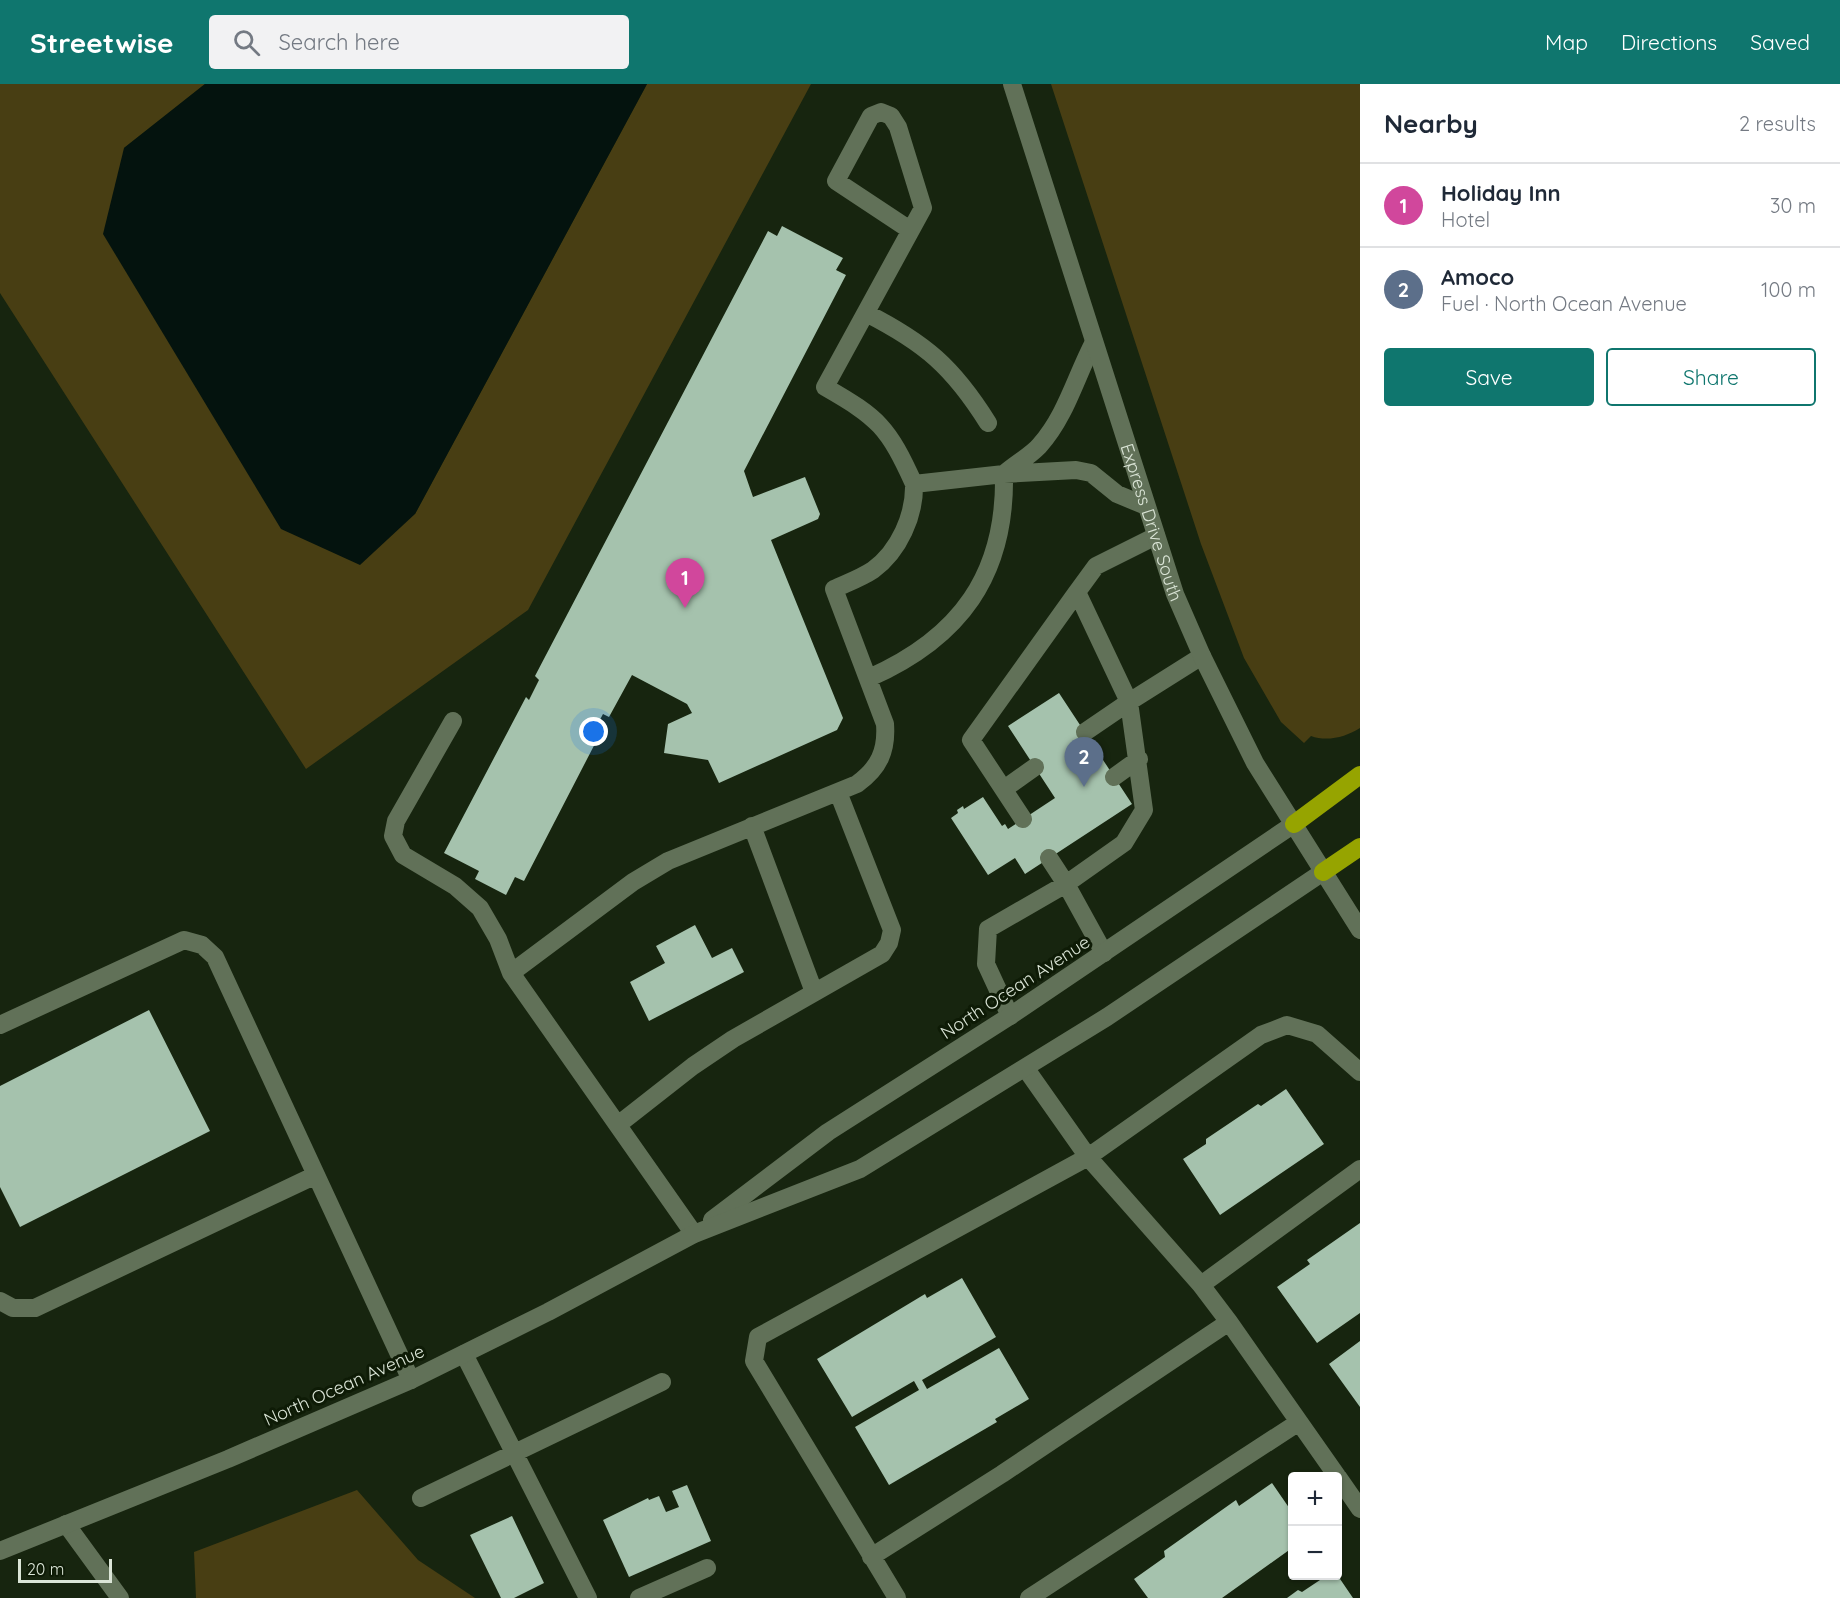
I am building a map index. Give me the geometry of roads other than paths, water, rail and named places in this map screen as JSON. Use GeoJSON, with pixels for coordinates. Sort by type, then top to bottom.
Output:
{"type":"FeatureCollection","features":[{"type":"Feature","properties":{"kind":"highway","name":"North Ocean Avenue"},"geometry":{"type":"LineString","coordinates":[[1294,824],[1360,775]]}},
{"type":"Feature","properties":{"kind":"highway","name":"North Ocean Avenue"},"geometry":{"type":"LineString","coordinates":[[1323,872],[1360,848]]}},
{"type":"Feature","properties":{"kind":"main road","name":"Express Drive South"},"geometry":{"type":"LineString","coordinates":[[1012,84],[1175,594],[1202,657],[1255,763],[1360,930]]}},
{"type":"Feature","properties":{"kind":"main road"},"geometry":{"type":"LineString","coordinates":[[511,973],[633,882],[668,861],[857,784],[872,773],[886,743],[885,724],[834,589],[871,571],[885,560],[908,522],[914,504],[914,484],[898,448],[880,422],[859,406],[825,387],[923,208],[898,127],[891,116],[881,112],[872,116],[836,181],[910,230]]}},
{"type":"Feature","properties":{"kind":"main road"},"geometry":{"type":"LineString","coordinates":[[866,313],[917,341],[944,364],[966,388],[988,423]]}},
{"type":"Feature","properties":{"kind":"main road"},"geometry":{"type":"LineString","coordinates":[[869,678],[901,664],[927,647],[950,626],[974,595],[990,566],[1002,529],[1004,474],[1022,458],[1038,449],[1048,436],[1066,405],[1072,384],[1094,342]]}},
{"type":"Feature","properties":{"kind":"main road"},"geometry":{"type":"LineString","coordinates":[[914,484],[1004,474],[1084,471],[1091,473],[1117,494],[1146,506]]}},
{"type":"Feature","properties":{"kind":"main road"},"geometry":{"type":"LineString","coordinates":[[1023,819],[971,740],[1096,566],[1156,536]]}},
{"type":"Feature","properties":{"kind":"main road"},"geometry":{"type":"LineString","coordinates":[[1010,1016],[986,963],[988,929],[1066,884],[1124,843],[1144,810],[1139,759],[1129,702],[1077,592]]}},
{"type":"Feature","properties":{"kind":"main road"},"geometry":{"type":"LineString","coordinates":[[1085,732],[1202,657]]}},
{"type":"Feature","properties":{"kind":"main road"},"geometry":{"type":"LineString","coordinates":[[453,721],[396,821],[393,836],[403,855],[455,886],[480,908],[498,939],[511,973],[694,1234]]}},
{"type":"Feature","properties":{"kind":"main road"},"geometry":{"type":"LineString","coordinates":[[1113,777],[1139,759]]}},
{"type":"Feature","properties":{"kind":"main road"},"geometry":{"type":"LineString","coordinates":[[1004,789],[1035,767]]}},
{"type":"Feature","properties":{"kind":"main road"},"geometry":{"type":"LineString","coordinates":[[619,1124],[703,1059],[882,954],[890,942],[892,930],[838,792]]}},
{"type":"Feature","properties":{"kind":"main road","name":"North Ocean Avenue"},"geometry":{"type":"LineString","coordinates":[[694,1234],[828,1132],[1010,1016],[1294,824]]}},
{"type":"Feature","properties":{"kind":"main road"},"geometry":{"type":"LineString","coordinates":[[752,826],[814,992]]}},
{"type":"Feature","properties":{"kind":"main road"},"geometry":{"type":"LineString","coordinates":[[1049,858],[1104,953]]}},
{"type":"Feature","properties":{"kind":"main road","name":"North Ocean Avenue"},"geometry":{"type":"LineString","coordinates":[[0,1551],[411,1380],[694,1234],[860,1169],[1026,1069],[1323,872]]}},
{"type":"Feature","properties":{"kind":"main road"},"geometry":{"type":"LineString","coordinates":[[0,1025],[184,940],[202,945],[215,957],[411,1380]]}},
{"type":"Feature","properties":{"kind":"main road"},"geometry":{"type":"LineString","coordinates":[[897,1598],[754,1361],[758,1337],[1088,1157],[1261,1035],[1287,1025],[1317,1034],[1360,1072]]}},
{"type":"Feature","properties":{"kind":"main road"},"geometry":{"type":"LineString","coordinates":[[1026,1069],[1088,1157],[1201,1285],[1334,1472]]}},
{"type":"Feature","properties":{"kind":"main road"},"geometry":{"type":"LineString","coordinates":[[1201,1285],[1360,1169]]}},
{"type":"Feature","properties":{"kind":"main road"},"geometry":{"type":"LineString","coordinates":[[0,1301],[14,1308],[35,1308],[316,1175]]}},
{"type":"Feature","properties":{"kind":"main road"},"geometry":{"type":"LineString","coordinates":[[871,1557],[1002,1474],[1229,1322]]}},
{"type":"Feature","properties":{"kind":"main road"},"geometry":{"type":"LineString","coordinates":[[464,1354],[588,1598]]}},
{"type":"Feature","properties":{"kind":"main road"},"geometry":{"type":"LineString","coordinates":[[421,1498],[662,1382]]}},
{"type":"Feature","properties":{"kind":"main road"},"geometry":{"type":"LineString","coordinates":[[1029,1598],[1299,1422]]}},
{"type":"Feature","properties":{"kind":"main road"},"geometry":{"type":"LineString","coordinates":[[1342,1482],[1357,1497]]}},
{"type":"Feature","properties":{"kind":"main road"},"geometry":{"type":"LineString","coordinates":[[66,1524],[120,1598]]}},
{"type":"Feature","properties":{"kind":"main road"},"geometry":{"type":"LineString","coordinates":[[639,1598],[707,1568]]}},
{"type":"Feature","properties":{"kind":"place","name":"Holiday Inn"},"geometry":{"type":"Point","coordinates":[685,608]}},
{"type":"Feature","properties":{"kind":"place","name":"Amoco"},"geometry":{"type":"Point","coordinates":[1084,787]}}]}
